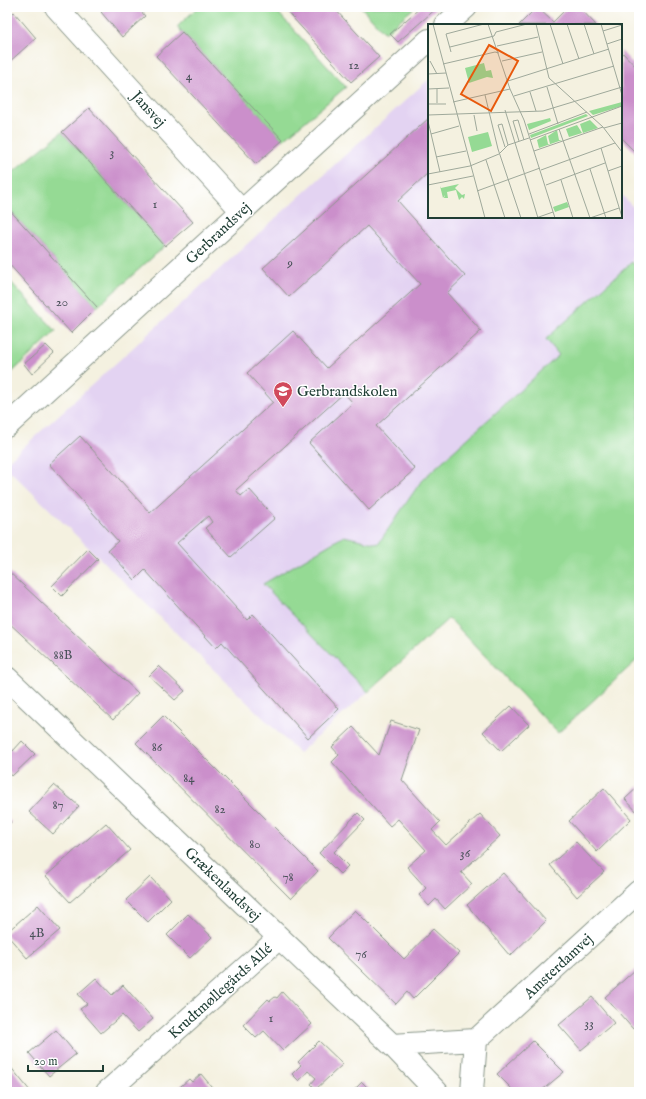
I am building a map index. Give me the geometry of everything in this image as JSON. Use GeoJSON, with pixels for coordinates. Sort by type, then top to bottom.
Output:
{"type":"FeatureCollection","features":[{"type":"Feature","properties":{"kind":"street","name":"Jansvej"},"geometry":{"type":"LineString","coordinates":[[56,7],[241,210]]}},
{"type":"Feature","properties":{"kind":"street"},"geometry":{"type":"LineString","coordinates":[[447,24],[466,7]]}},
{"type":"Feature","properties":{"kind":"street","name":"Gerbrandsvej"},"geometry":{"type":"LineString","coordinates":[[7,426],[241,210],[428,41]]}},
{"type":"Feature","properties":{"kind":"street","name":"Grækenlandsvej"},"geometry":{"type":"LineString","coordinates":[[7,678],[392,1045],[437,1092]]}},
{"type":"Feature","properties":{"kind":"street","name":"Amsterdamvej"},"geometry":{"type":"LineString","coordinates":[[476,1040],[639,891]]}},
{"type":"Feature","properties":{"kind":"street","name":"Krudtmøllegårds Allé"},"geometry":{"type":"LineString","coordinates":[[107,1092],[279,938]]}},
{"type":"Feature","properties":{"kind":"street"},"geometry":{"type":"LineString","coordinates":[[392,1045],[476,1040],[472,1092]]}},
{"type":"Feature","properties":{"kind":"shaded area","name":"Gerbrandskolen"},"geometry":{"type":"Polygon","coordinates":[[[428,80],[428,218],[622,218],[622,195],[633,207],[638,232],[632,262],[547,339],[559,355],[422,480],[378,544],[344,536],[263,584],[368,692],[299,753],[7,468],[7,462],[428,80]]]}},
{"type":"Feature","properties":{"kind":"green space"},"geometry":{"type":"Polygon","coordinates":[[[198,7],[273,7],[346,87],[283,140],[177,27],[198,7]]]}},
{"type":"Feature","properties":{"kind":"green space"},"geometry":{"type":"Polygon","coordinates":[[[361,7],[415,7],[385,33],[361,7]]]}},
{"type":"Feature","properties":{"kind":"green space"},"geometry":{"type":"Polygon","coordinates":[[[62,132],[165,246],[97,307],[7,207],[7,177],[62,132]]]}},
{"type":"Feature","properties":{"kind":"green space"},"geometry":{"type":"Polygon","coordinates":[[[632,262],[639,270],[639,658],[558,733],[449,618],[368,692],[263,584],[344,536],[378,544],[422,480],[559,355],[546,339],[632,262]]]}},
{"type":"Feature","properties":{"kind":"green space"},"geometry":{"type":"Polygon","coordinates":[[[7,278],[56,331],[7,377],[7,278]]]}},
{"type":"Feature","properties":{"kind":"building"},"geometry":{"type":"Polygon","coordinates":[[[108,7],[137,7],[145,16],[122,37],[101,12],[108,7]]]}},
{"type":"Feature","properties":{"kind":"building"},"geometry":{"type":"Polygon","coordinates":[[[283,7],[333,7],[379,57],[351,82],[283,7]]]}},
{"type":"Feature","properties":{"kind":"building"},"geometry":{"type":"Polygon","coordinates":[[[421,7],[438,7],[398,42],[390,34],[421,7]]]}},
{"type":"Feature","properties":{"kind":"building"},"geometry":{"type":"Polygon","coordinates":[[[537,7],[553,22],[568,7],[579,7],[595,24],[520,24],[537,7]]]}},
{"type":"Feature","properties":{"kind":"building"},"geometry":{"type":"Polygon","coordinates":[[[14,12],[36,38],[8,63],[7,18],[14,12]]]}},
{"type":"Feature","properties":{"kind":"building"},"geometry":{"type":"Polygon","coordinates":[[[182,32],[283,140],[256,164],[156,56],[182,32]]]}},
{"type":"Feature","properties":{"kind":"building"},"geometry":{"type":"Polygon","coordinates":[[[622,52],[639,70],[639,156],[622,139],[622,52]]]}},
{"type":"Feature","properties":{"kind":"building"},"geometry":{"type":"Polygon","coordinates":[[[89,108],[193,222],[165,246],[62,132],[89,108]]]}},
{"type":"Feature","properties":{"kind":"building"},"geometry":{"type":"Polygon","coordinates":[[[428,119],[428,173],[398,201],[465,276],[447,293],[481,331],[376,426],[415,469],[369,510],[309,443],[353,403],[344,393],[236,490],[241,496],[249,489],[275,518],[231,557],[205,528],[212,522],[208,516],[177,543],[247,620],[253,614],[339,709],[308,738],[222,642],[216,648],[145,570],[135,580],[108,550],[118,541],[49,464],[80,436],[150,513],[273,402],[247,373],[293,331],[327,368],[420,284],[367,226],[289,297],[263,268],[428,119]]]}},
{"type":"Feature","properties":{"kind":"building"},"geometry":{"type":"Polygon","coordinates":[[[7,207],[97,307],[71,333],[7,262],[7,207]]]}},
{"type":"Feature","properties":{"kind":"building"},"geometry":{"type":"Polygon","coordinates":[[[46,345],[54,353],[32,374],[24,364],[46,345]]]}},
{"type":"Feature","properties":{"kind":"building"},"geometry":{"type":"Polygon","coordinates":[[[88,549],[98,559],[62,596],[52,586],[88,549]]]}},
{"type":"Feature","properties":{"kind":"building"},"geometry":{"type":"Polygon","coordinates":[[[7,570],[138,693],[113,720],[7,621],[7,570]]]}},
{"type":"Feature","properties":{"kind":"building"},"geometry":{"type":"Polygon","coordinates":[[[159,666],[185,691],[175,700],[149,676],[159,666]]]}},
{"type":"Feature","properties":{"kind":"building"},"geometry":{"type":"Polygon","coordinates":[[[511,706],[529,725],[501,751],[483,732],[511,706]]]}},
{"type":"Feature","properties":{"kind":"building"},"geometry":{"type":"Polygon","coordinates":[[[163,716],[318,871],[291,899],[136,743],[163,716]]]}},
{"type":"Feature","properties":{"kind":"building"},"geometry":{"type":"Polygon","coordinates":[[[391,721],[419,730],[402,780],[440,822],[432,830],[446,845],[480,814],[500,836],[461,872],[472,884],[445,909],[436,899],[429,906],[419,895],[426,888],[407,867],[426,850],[398,819],[390,826],[332,762],[339,755],[332,747],[353,727],[379,755],[391,721]]]}},
{"type":"Feature","properties":{"kind":"building"},"geometry":{"type":"Polygon","coordinates":[[[22,741],[35,754],[12,776],[7,770],[7,745],[13,751],[22,741]]]}},
{"type":"Feature","properties":{"kind":"building"},"geometry":{"type":"Polygon","coordinates":[[[54,785],[79,806],[53,834],[29,812],[54,785]]]}},
{"type":"Feature","properties":{"kind":"building"},"geometry":{"type":"Polygon","coordinates":[[[639,786],[639,814],[625,799],[639,786]]]}},
{"type":"Feature","properties":{"kind":"building"},"geometry":{"type":"Polygon","coordinates":[[[604,788],[631,819],[597,852],[569,821],[604,788]]]}},
{"type":"Feature","properties":{"kind":"building"},"geometry":{"type":"Polygon","coordinates":[[[358,813],[365,820],[334,852],[348,866],[340,874],[319,853],[358,813]]]}},
{"type":"Feature","properties":{"kind":"building"},"geometry":{"type":"Polygon","coordinates":[[[7,818],[11,822],[7,827],[7,818]]]}},
{"type":"Feature","properties":{"kind":"building"},"geometry":{"type":"Polygon","coordinates":[[[106,823],[130,850],[70,902],[46,876],[106,823]]]}},
{"type":"Feature","properties":{"kind":"building"},"geometry":{"type":"Polygon","coordinates":[[[576,842],[604,872],[577,897],[550,865],[576,842]]]}},
{"type":"Feature","properties":{"kind":"building"},"geometry":{"type":"Polygon","coordinates":[[[503,873],[546,921],[510,956],[467,905],[503,873]]]}},
{"type":"Feature","properties":{"kind":"building"},"geometry":{"type":"Polygon","coordinates":[[[150,877],[171,899],[148,922],[126,900],[150,877]]]}},
{"type":"Feature","properties":{"kind":"building"},"geometry":{"type":"Polygon","coordinates":[[[38,905],[60,930],[27,958],[7,935],[7,932],[38,905]]]}},
{"type":"Feature","properties":{"kind":"building"},"geometry":{"type":"Polygon","coordinates":[[[355,910],[404,959],[433,929],[459,953],[413,999],[407,992],[396,1004],[328,938],[355,910]]]}},
{"type":"Feature","properties":{"kind":"building"},"geometry":{"type":"Polygon","coordinates":[[[188,914],[212,937],[190,958],[167,935],[188,914]]]}},
{"type":"Feature","properties":{"kind":"building"},"geometry":{"type":"Polygon","coordinates":[[[636,969],[639,972],[639,1024],[633,1029],[605,997],[636,969]]]}},
{"type":"Feature","properties":{"kind":"building"},"geometry":{"type":"Polygon","coordinates":[[[96,978],[112,995],[123,985],[153,1019],[138,1032],[122,1015],[101,1033],[80,1009],[87,1004],[78,994],[96,978]]]}},
{"type":"Feature","properties":{"kind":"building"},"geometry":{"type":"Polygon","coordinates":[[[282,992],[312,1024],[283,1051],[264,1031],[256,1038],[243,1025],[268,999],[270,1001],[275,997],[277,998],[282,992]]]}},
{"type":"Feature","properties":{"kind":"building"},"geometry":{"type":"Polygon","coordinates":[[[592,997],[614,1023],[581,1050],[559,1025],[592,997]]]}},
{"type":"Feature","properties":{"kind":"building"},"geometry":{"type":"Polygon","coordinates":[[[56,1030],[76,1054],[49,1076],[29,1053],[56,1030]]]}},
{"type":"Feature","properties":{"kind":"building"},"geometry":{"type":"Polygon","coordinates":[[[319,1041],[343,1064],[316,1089],[311,1084],[316,1078],[308,1071],[299,1081],[292,1074],[301,1065],[298,1062],[319,1041]]]}},
{"type":"Feature","properties":{"kind":"building"},"geometry":{"type":"Polygon","coordinates":[[[533,1041],[564,1072],[540,1092],[515,1092],[497,1074],[533,1041]]]}},
{"type":"Feature","properties":{"kind":"building"},"geometry":{"type":"Polygon","coordinates":[[[9,1065],[31,1092],[7,1092],[7,1067],[9,1065]]]}},
{"type":"Feature","properties":{"kind":"building"},"geometry":{"type":"Polygon","coordinates":[[[201,1074],[216,1092],[174,1092],[189,1079],[192,1082],[201,1074]]]}},
{"type":"Feature","properties":{"kind":"building"},"geometry":{"type":"Polygon","coordinates":[[[362,1082],[372,1092],[352,1092],[362,1082]]]}},
{"type":"Feature","properties":{"kind":"place","name":"Gerbrandskolen"},"geometry":{"type":"Point","coordinates":[283,408]}}]}
